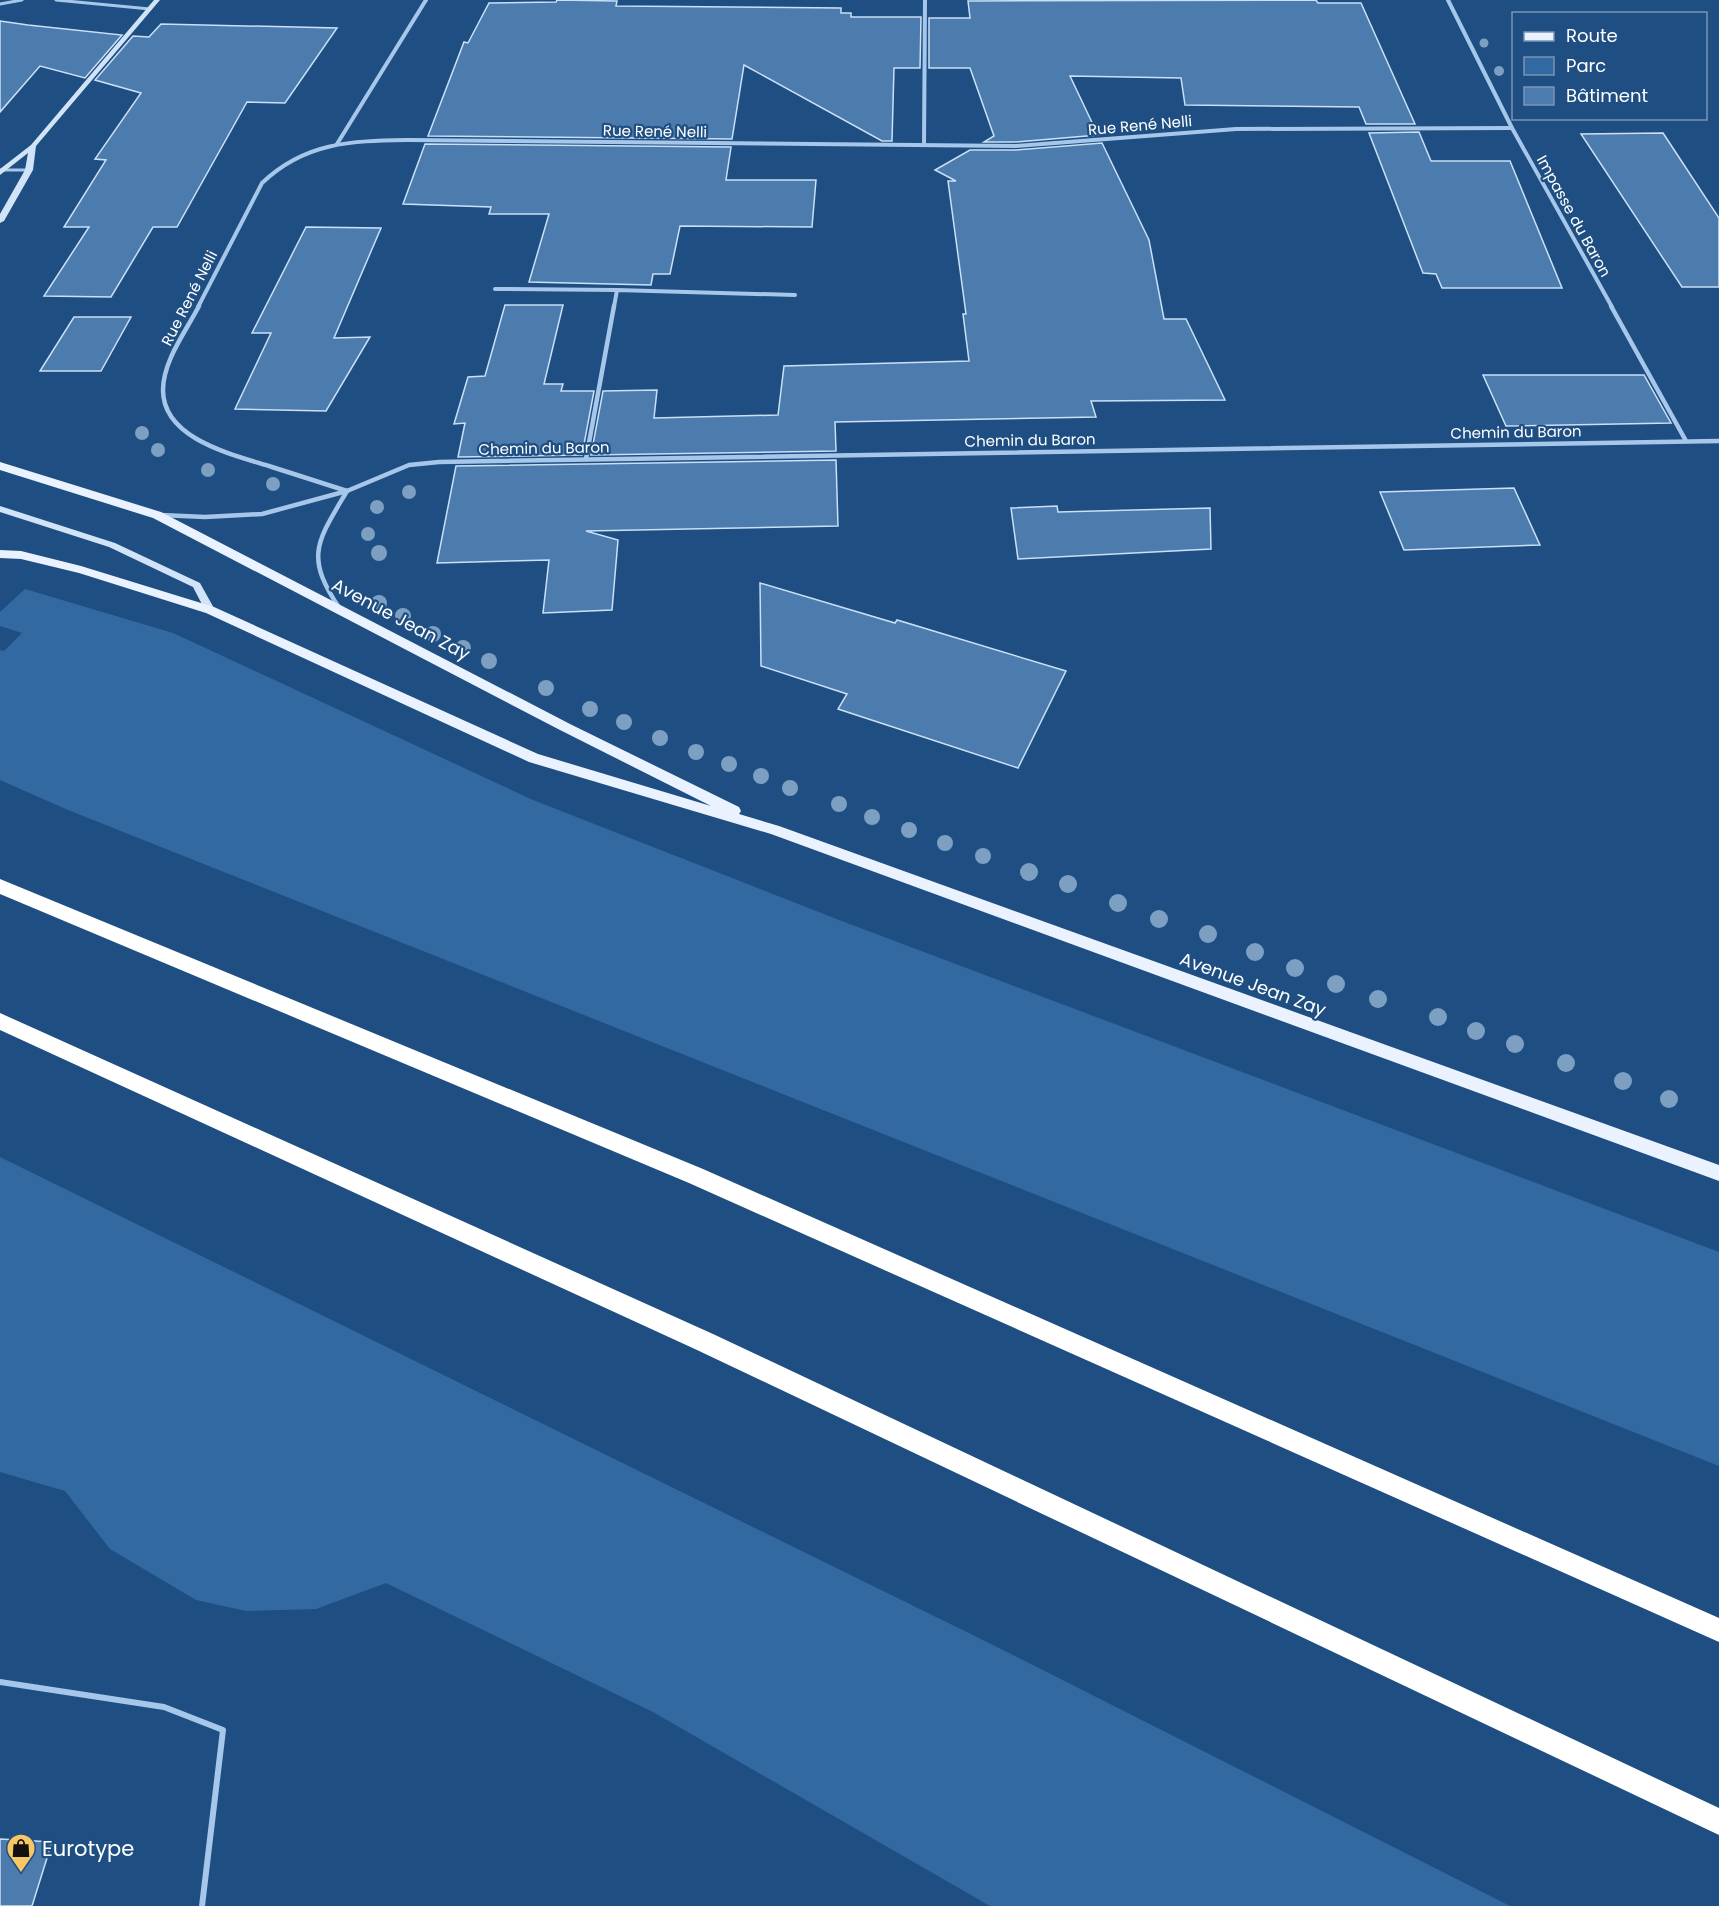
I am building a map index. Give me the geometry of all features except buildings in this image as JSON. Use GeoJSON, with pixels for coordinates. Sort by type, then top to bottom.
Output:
{"type":"FeatureCollection","features":[{"type":"Feature","properties":{"kind":"highway"},"geometry":{"type":"LineString","coordinates":[[0,886],[696,1176],[1719,1630]]}},
{"type":"Feature","properties":{"kind":"highway"},"geometry":{"type":"LineString","coordinates":[[0,1021],[705,1342],[1548,1738],[1719,1821]]}},
{"type":"Feature","properties":{"kind":"main road"},"geometry":{"type":"LineString","coordinates":[[1,171],[33,146],[157,0]]}},
{"type":"Feature","properties":{"kind":"main road"},"geometry":{"type":"LineString","coordinates":[[0,220],[29,170],[33,146]]}},
{"type":"Feature","properties":{"kind":"main road","name":"Avenue Jean Zay"},"geometry":{"type":"LineString","coordinates":[[0,466],[157,515],[565,727],[774,830]]}},
{"type":"Feature","properties":{"kind":"main road"},"geometry":{"type":"LineString","coordinates":[[0,509],[112,545],[197,585],[210,610]]}},
{"type":"Feature","properties":{"kind":"main road","name":"Avenue Jean Zay"},"geometry":{"type":"LineString","coordinates":[[0,554],[21,555],[81,570],[210,610],[534,758],[774,830],[1719,1173]]}},
{"type":"Feature","properties":{"kind":"street"},"geometry":{"type":"LineString","coordinates":[[337,144],[426,0]]}},
{"type":"Feature","properties":{"kind":"street"},"geometry":{"type":"LineString","coordinates":[[924,145],[925,0]]}},
{"type":"Feature","properties":{"kind":"street","name":"Impasse du Baron"},"geometry":{"type":"LineString","coordinates":[[1448,0],[1512,128],[1686,441]]}},
{"type":"Feature","properties":{"kind":"street","name":"Rue René Nelli"},"geometry":{"type":"LineString","coordinates":[[347,491],[210,447],[182,429],[168,412],[163,391],[167,367],[262,183],[278,167],[298,155],[318,148],[359,141],[410,140],[1016,146],[1236,129],[1512,128]]}},
{"type":"Feature","properties":{"kind":"street"},"geometry":{"type":"LineString","coordinates":[[495,289],[795,295]]}},
{"type":"Feature","properties":{"kind":"street"},"geometry":{"type":"LineString","coordinates":[[586,459],[617,290]]}},
{"type":"Feature","properties":{"kind":"street","name":"Chemin du Baron"},"geometry":{"type":"LineString","coordinates":[[157,515],[205,517],[262,514],[347,491],[409,465],[439,462],[1719,441]]}},
{"type":"Feature","properties":{"kind":"street"},"geometry":{"type":"LineString","coordinates":[[340,609],[322,579],[317,555],[327,527],[347,491]]}},
{"type":"Feature","properties":{"kind":"lane"},"geometry":{"type":"LineString","coordinates":[[0,4],[22,0]]}},
{"type":"Feature","properties":{"kind":"lane"},"geometry":{"type":"LineString","coordinates":[[56,0],[150,9]]}},
{"type":"Feature","properties":{"kind":"lane"},"geometry":{"type":"LineString","coordinates":[[1,171],[29,170]]}},
{"type":"Feature","properties":{"kind":"lane"},"geometry":{"type":"LineString","coordinates":[[0,1682],[164,1707],[223,1730],[202,1906]]}},
{"type":"Feature","properties":{"kind":"green space"},"geometry":{"type":"Polygon","coordinates":[[[25,589],[173,633],[533,800],[839,920],[1719,1252],[1719,1466],[68,810],[0,780],[0,650],[4,651],[22,633],[0,626],[0,612],[25,589]]]}},
{"type":"Feature","properties":{"kind":"green space"},"geometry":{"type":"Polygon","coordinates":[[[0,1157],[993,1645],[1510,1906],[990,1906],[653,1712],[386,1583],[316,1609],[246,1611],[196,1600],[110,1549],[65,1491],[0,1472],[0,1157]]]}},
{"type":"Feature","properties":{"kind":"place","name":"Eurotype"},"geometry":{"type":"Point","coordinates":[21,1874]}}]}
